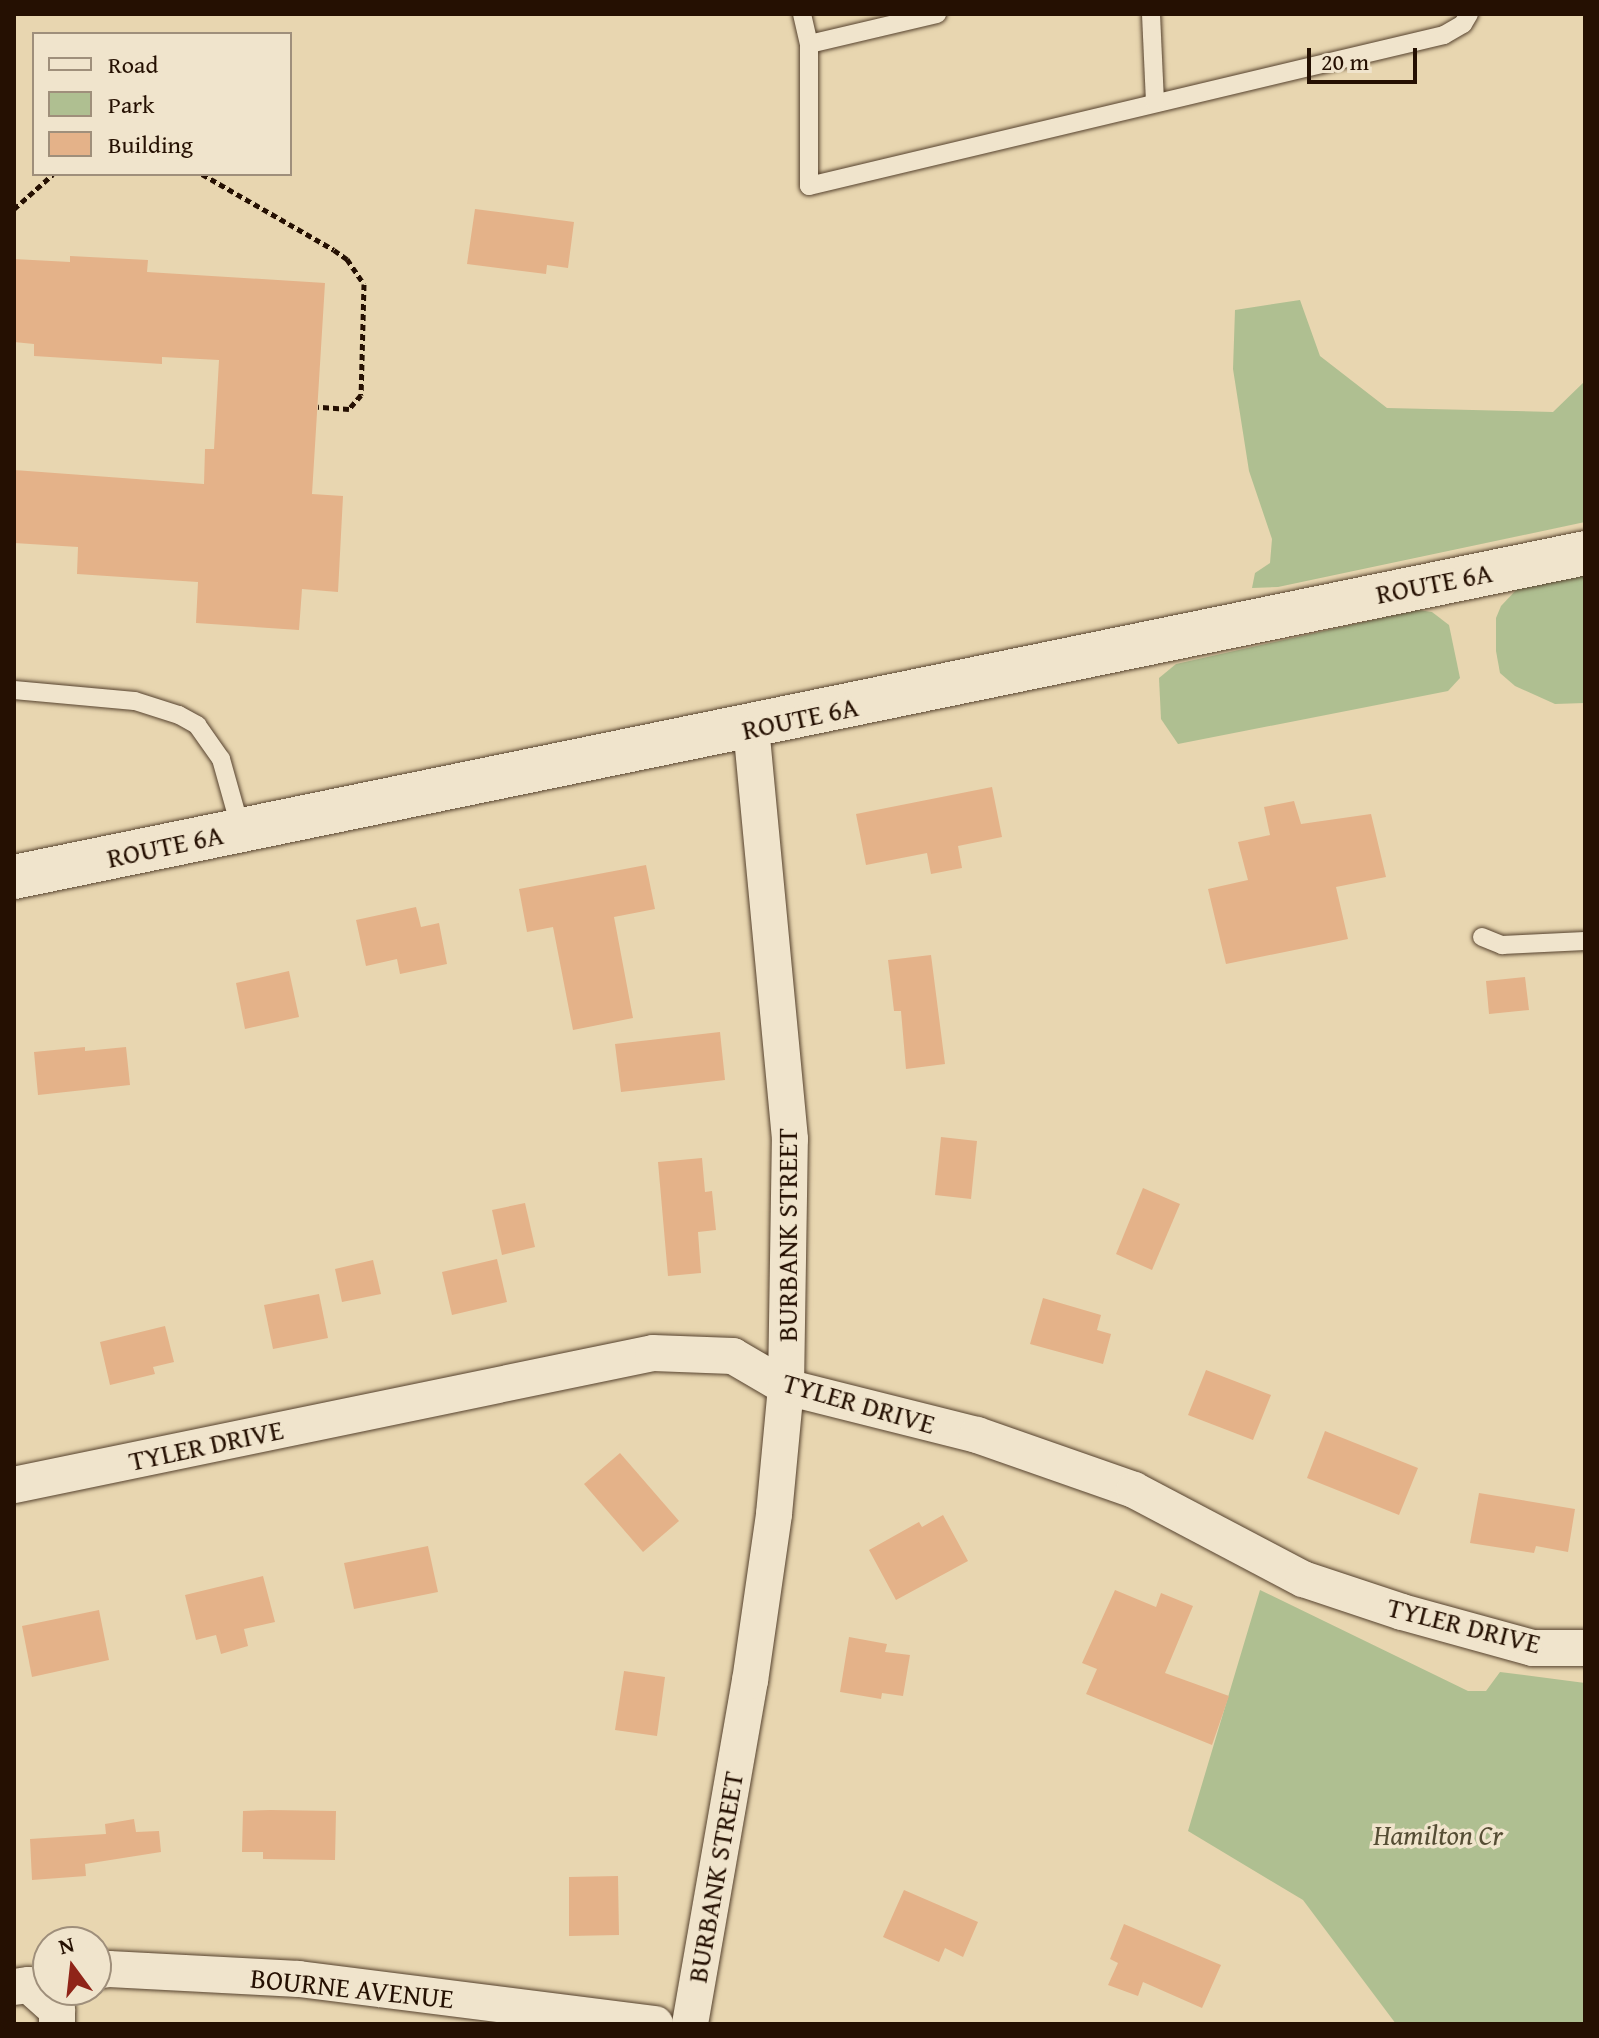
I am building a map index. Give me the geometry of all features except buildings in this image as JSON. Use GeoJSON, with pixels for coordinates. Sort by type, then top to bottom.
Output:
{"type":"FeatureCollection","features":[{"type":"Feature","properties":{"kind":"main road","name":"ROUTE 6A"},"geometry":{"type":"LineString","coordinates":[[14,877],[751,728],[1585,553]]}},
{"type":"Feature","properties":{"kind":"street","name":"BURBANK STREET"},"geometry":{"type":"LineString","coordinates":[[690,2024],[750,1681],[774,1514],[786,1387],[790,1139],[751,728]]}},
{"type":"Feature","properties":{"kind":"street","name":"TYLER DRIVE"},"geometry":{"type":"LineString","coordinates":[[14,1485],[653,1353],[733,1356],[786,1387],[977,1435],[1134,1490],[1303,1579],[1533,1648],[1585,1648]]}},
{"type":"Feature","properties":{"kind":"street","name":"BOURNE AVENUE"},"geometry":{"type":"LineString","coordinates":[[112,1969],[299,1979],[655,2024]]}},
{"type":"Feature","properties":{"kind":"street"},"geometry":{"type":"LineString","coordinates":[[30,1984],[57,2010],[57,2024]]}},
{"type":"Feature","properties":{"kind":"lane"},"geometry":{"type":"LineString","coordinates":[[802,14],[809,44],[809,186],[1444,35],[1463,24],[1469,14]]}},
{"type":"Feature","properties":{"kind":"lane"},"geometry":{"type":"LineString","coordinates":[[809,44],[937,14]]}},
{"type":"Feature","properties":{"kind":"lane"},"geometry":{"type":"LineString","coordinates":[[1151,14],[1155,103]]}},
{"type":"Feature","properties":{"kind":"lane"},"geometry":{"type":"LineString","coordinates":[[14,690],[135,701],[179,715],[197,725],[221,759],[241,830]]}},
{"type":"Feature","properties":{"kind":"lane"},"geometry":{"type":"LineString","coordinates":[[1482,937],[1502,945],[1585,941]]}},
{"type":"Feature","properties":{"kind":"path"},"geometry":{"type":"LineString","coordinates":[[14,209],[51,176]]}},
{"type":"Feature","properties":{"kind":"path"},"geometry":{"type":"LineString","coordinates":[[205,176],[334,250],[347,259],[364,284],[361,395],[349,409],[318,407]]}},
{"type":"Feature","properties":{"kind":"green space"},"geometry":{"type":"Polygon","coordinates":[[[1300,300],[1320,356],[1387,408],[1553,412],[1585,381],[1585,522],[1278,587],[1252,588],[1255,573],[1270,563],[1272,539],[1249,471],[1233,369],[1235,310],[1300,300]]]}},
{"type":"Feature","properties":{"kind":"green space"},"geometry":{"type":"Polygon","coordinates":[[[1585,573],[1585,703],[1555,704],[1515,686],[1500,673],[1496,618],[1501,606],[1517,589],[1585,573]]]}},
{"type":"Feature","properties":{"kind":"green space"},"geometry":{"type":"Polygon","coordinates":[[[1418,610],[1432,612],[1449,625],[1460,678],[1448,691],[1178,744],[1161,719],[1159,678],[1176,664],[1418,610]]]}},
{"type":"Feature","properties":{"kind":"green space","name":"Hamilton Cr"},"geometry":{"type":"Polygon","coordinates":[[[1260,1590],[1468,1691],[1486,1691],[1500,1672],[1585,1683],[1585,2024],[1396,2024],[1303,1900],[1188,1831],[1260,1590]]]}}]}
